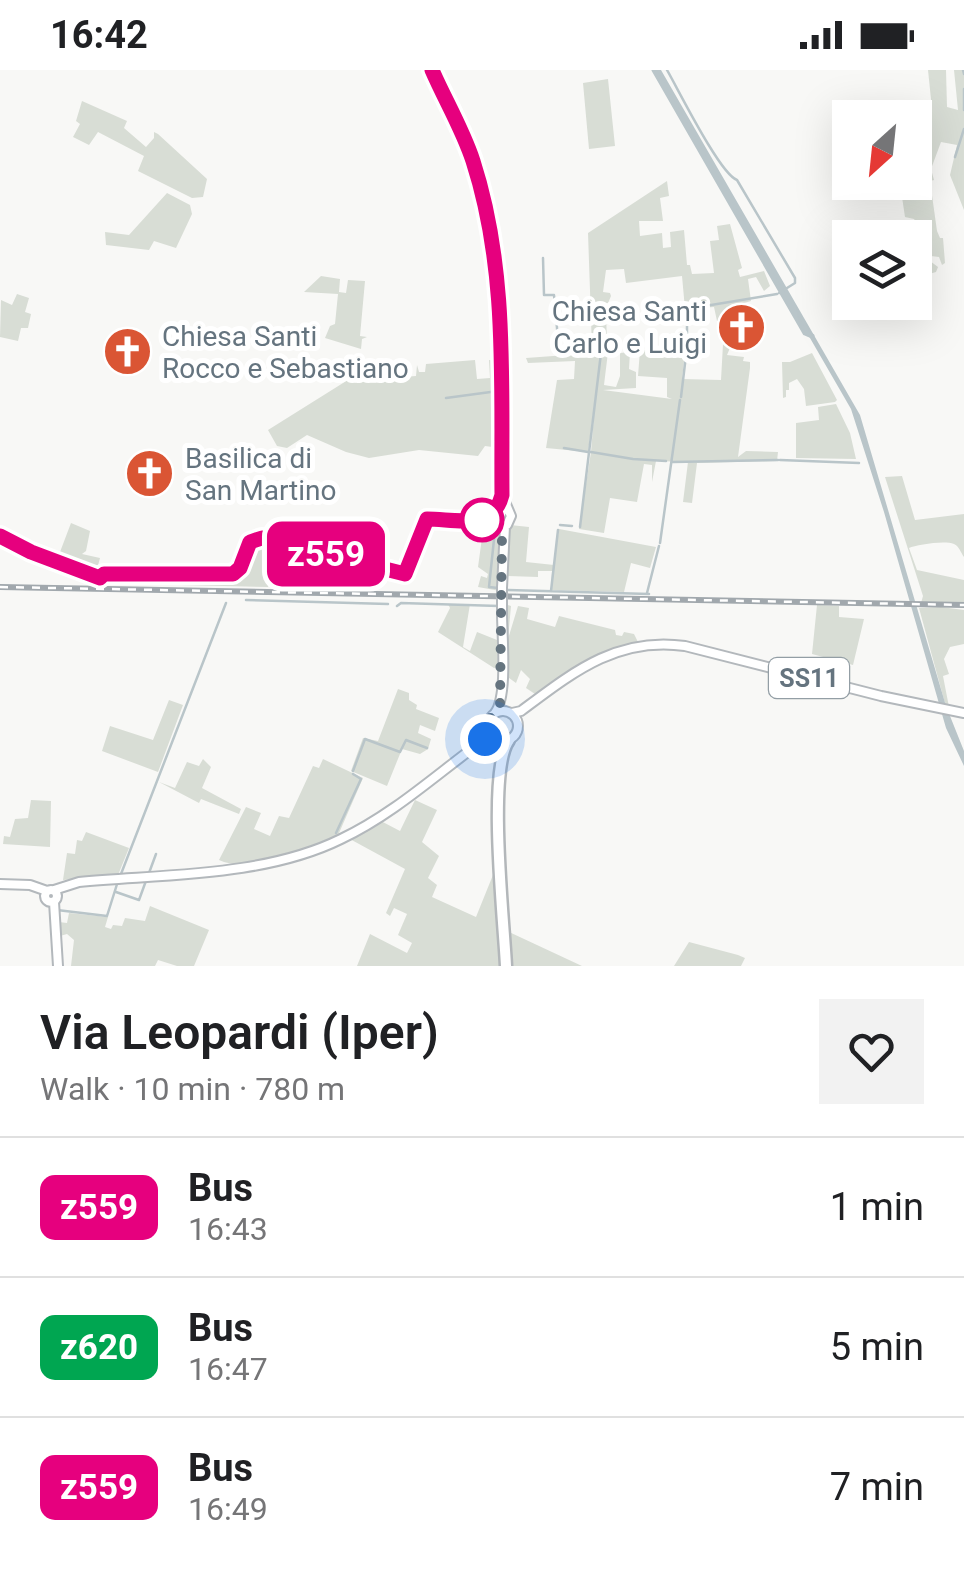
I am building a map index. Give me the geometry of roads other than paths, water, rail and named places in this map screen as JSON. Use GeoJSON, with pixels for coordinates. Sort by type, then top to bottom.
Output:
{"type":"FeatureCollection","features":[{"type":"Feature","properties":{"kind":"highway"},"geometry":{"type":"LineString","coordinates":[[496,740],[506,966]]}},
{"type":"Feature","properties":{"kind":"main road"},"geometry":{"type":"LineString","coordinates":[[432,70],[472,156],[485,202],[502,332],[502,509],[511,518],[502,529],[500,706],[489,720],[496,740]]}},
{"type":"Feature","properties":{"kind":"main road"},"geometry":{"type":"LineString","coordinates":[[502,509],[492,518],[502,529]]}},
{"type":"Feature","properties":{"kind":"main road","name":"SS11"},"geometry":{"type":"LineString","coordinates":[[515,714],[580,668],[612,652],[644,645],[685,646],[934,708],[964,712]]}},
{"type":"Feature","properties":{"kind":"main road"},"geometry":{"type":"LineString","coordinates":[[51,898],[70,884],[281,860],[338,841],[370,824],[456,761],[516,734],[515,714],[504,704],[502,684]]}},
{"type":"Feature","properties":{"kind":"main road"},"geometry":{"type":"LineString","coordinates":[[494,713],[515,714]]}},
{"type":"Feature","properties":{"kind":"main road"},"geometry":{"type":"LineString","coordinates":[[0,884],[24,886],[51,898]]}},
{"type":"Feature","properties":{"kind":"main road"},"geometry":{"type":"LineString","coordinates":[[51,898],[58,966]]}},
{"type":"Feature","properties":{"kind":"waterway"},"geometry":{"type":"LineString","coordinates":[[654,70],[805,333],[812,336]]}},
{"type":"Feature","properties":{"kind":"waterway"},"geometry":{"type":"LineString","coordinates":[[667,70],[711,148],[737,180],[795,278],[795,283],[779,293]]}},
{"type":"Feature","properties":{"kind":"waterway"},"geometry":{"type":"LineString","coordinates":[[963,70],[964,74]]}},
{"type":"Feature","properties":{"kind":"waterway"},"geometry":{"type":"LineString","coordinates":[[964,89],[964,110]]}},
{"type":"Feature","properties":{"kind":"waterway"},"geometry":{"type":"LineString","coordinates":[[955,157],[964,129]]}},
{"type":"Feature","properties":{"kind":"waterway"},"geometry":{"type":"LineString","coordinates":[[543,258],[544,295],[554,295],[559,350],[601,349]]}},
{"type":"Feature","properties":{"kind":"waterway"},"geometry":{"type":"LineString","coordinates":[[687,343],[687,309],[777,294]]}},
{"type":"Feature","properties":{"kind":"waterway"},"geometry":{"type":"LineString","coordinates":[[681,397],[687,347]]}},
{"type":"Feature","properties":{"kind":"waterway"},"geometry":{"type":"LineString","coordinates":[[580,527],[601,353]]}},
{"type":"Feature","properties":{"kind":"waterway"},"geometry":{"type":"LineString","coordinates":[[446,398],[498,391]]}},
{"type":"Feature","properties":{"kind":"waterway"},"geometry":{"type":"LineString","coordinates":[[660,543],[680,400]]}},
{"type":"Feature","properties":{"kind":"waterway"},"geometry":{"type":"LineString","coordinates":[[564,448],[588,452]]}},
{"type":"Feature","properties":{"kind":"waterway"},"geometry":{"type":"LineString","coordinates":[[591,452],[666,461]]}},
{"type":"Feature","properties":{"kind":"waterway"},"geometry":{"type":"LineString","coordinates":[[496,505],[498,456]]}},
{"type":"Feature","properties":{"kind":"waterway"},"geometry":{"type":"LineString","coordinates":[[673,462],[778,460]]}},
{"type":"Feature","properties":{"kind":"waterway"},"geometry":{"type":"LineString","coordinates":[[780,460],[859,463]]}},
{"type":"Feature","properties":{"kind":"waterway"},"geometry":{"type":"LineString","coordinates":[[560,525],[572,526]]}},
{"type":"Feature","properties":{"kind":"waterway"},"geometry":{"type":"LineString","coordinates":[[495,530],[489,587],[498,588]]}},
{"type":"Feature","properties":{"kind":"waterway"},"geometry":{"type":"LineString","coordinates":[[551,591],[558,530]]}},
{"type":"Feature","properties":{"kind":"waterway"},"geometry":{"type":"LineString","coordinates":[[647,593],[659,546]]}},
{"type":"Feature","properties":{"kind":"waterway"},"geometry":{"type":"LineString","coordinates":[[506,590],[649,594]]}},
{"type":"Feature","properties":{"kind":"waterway"},"geometry":{"type":"LineString","coordinates":[[246,600],[388,604]]}},
{"type":"Feature","properties":{"kind":"waterway"},"geometry":{"type":"LineString","coordinates":[[121,874],[226,603]]}},
{"type":"Feature","properties":{"kind":"waterway"},"geometry":{"type":"LineString","coordinates":[[397,606],[499,606]]}},
{"type":"Feature","properties":{"kind":"waterway"},"geometry":{"type":"LineString","coordinates":[[353,771],[365,739],[400,752],[406,740],[427,748]]}},
{"type":"Feature","properties":{"kind":"waterway"},"geometry":{"type":"LineString","coordinates":[[336,833],[361,779],[353,774]]}},
{"type":"Feature","properties":{"kind":"waterway"},"geometry":{"type":"LineString","coordinates":[[149,873],[156,854]]}},
{"type":"Feature","properties":{"kind":"waterway"},"geometry":{"type":"LineString","coordinates":[[116,892],[139,900],[147,878]]}},
{"type":"Feature","properties":{"kind":"waterway"},"geometry":{"type":"LineString","coordinates":[[57,910],[107,916],[118,881]]}},
{"type":"Feature","properties":{"kind":"waterway"},"geometry":{"type":"LineString","coordinates":[[61,948],[61,965]]}},
{"type":"Feature","properties":{"kind":"railway"},"geometry":{"type":"LineString","coordinates":[[0,587],[964,605]]}},
{"type":"Feature","properties":{"kind":"place","name":"Chiesa Santi Carlo e Luigi"},"geometry":{"type":"Point","coordinates":[742,327]}},
{"type":"Feature","properties":{"kind":"place","name":"Chiesa Santi Rocco e Sebastiano"},"geometry":{"type":"Point","coordinates":[127,352]}},
{"type":"Feature","properties":{"kind":"place","name":"Basilica di San Martino"},"geometry":{"type":"Point","coordinates":[150,474]}}]}
